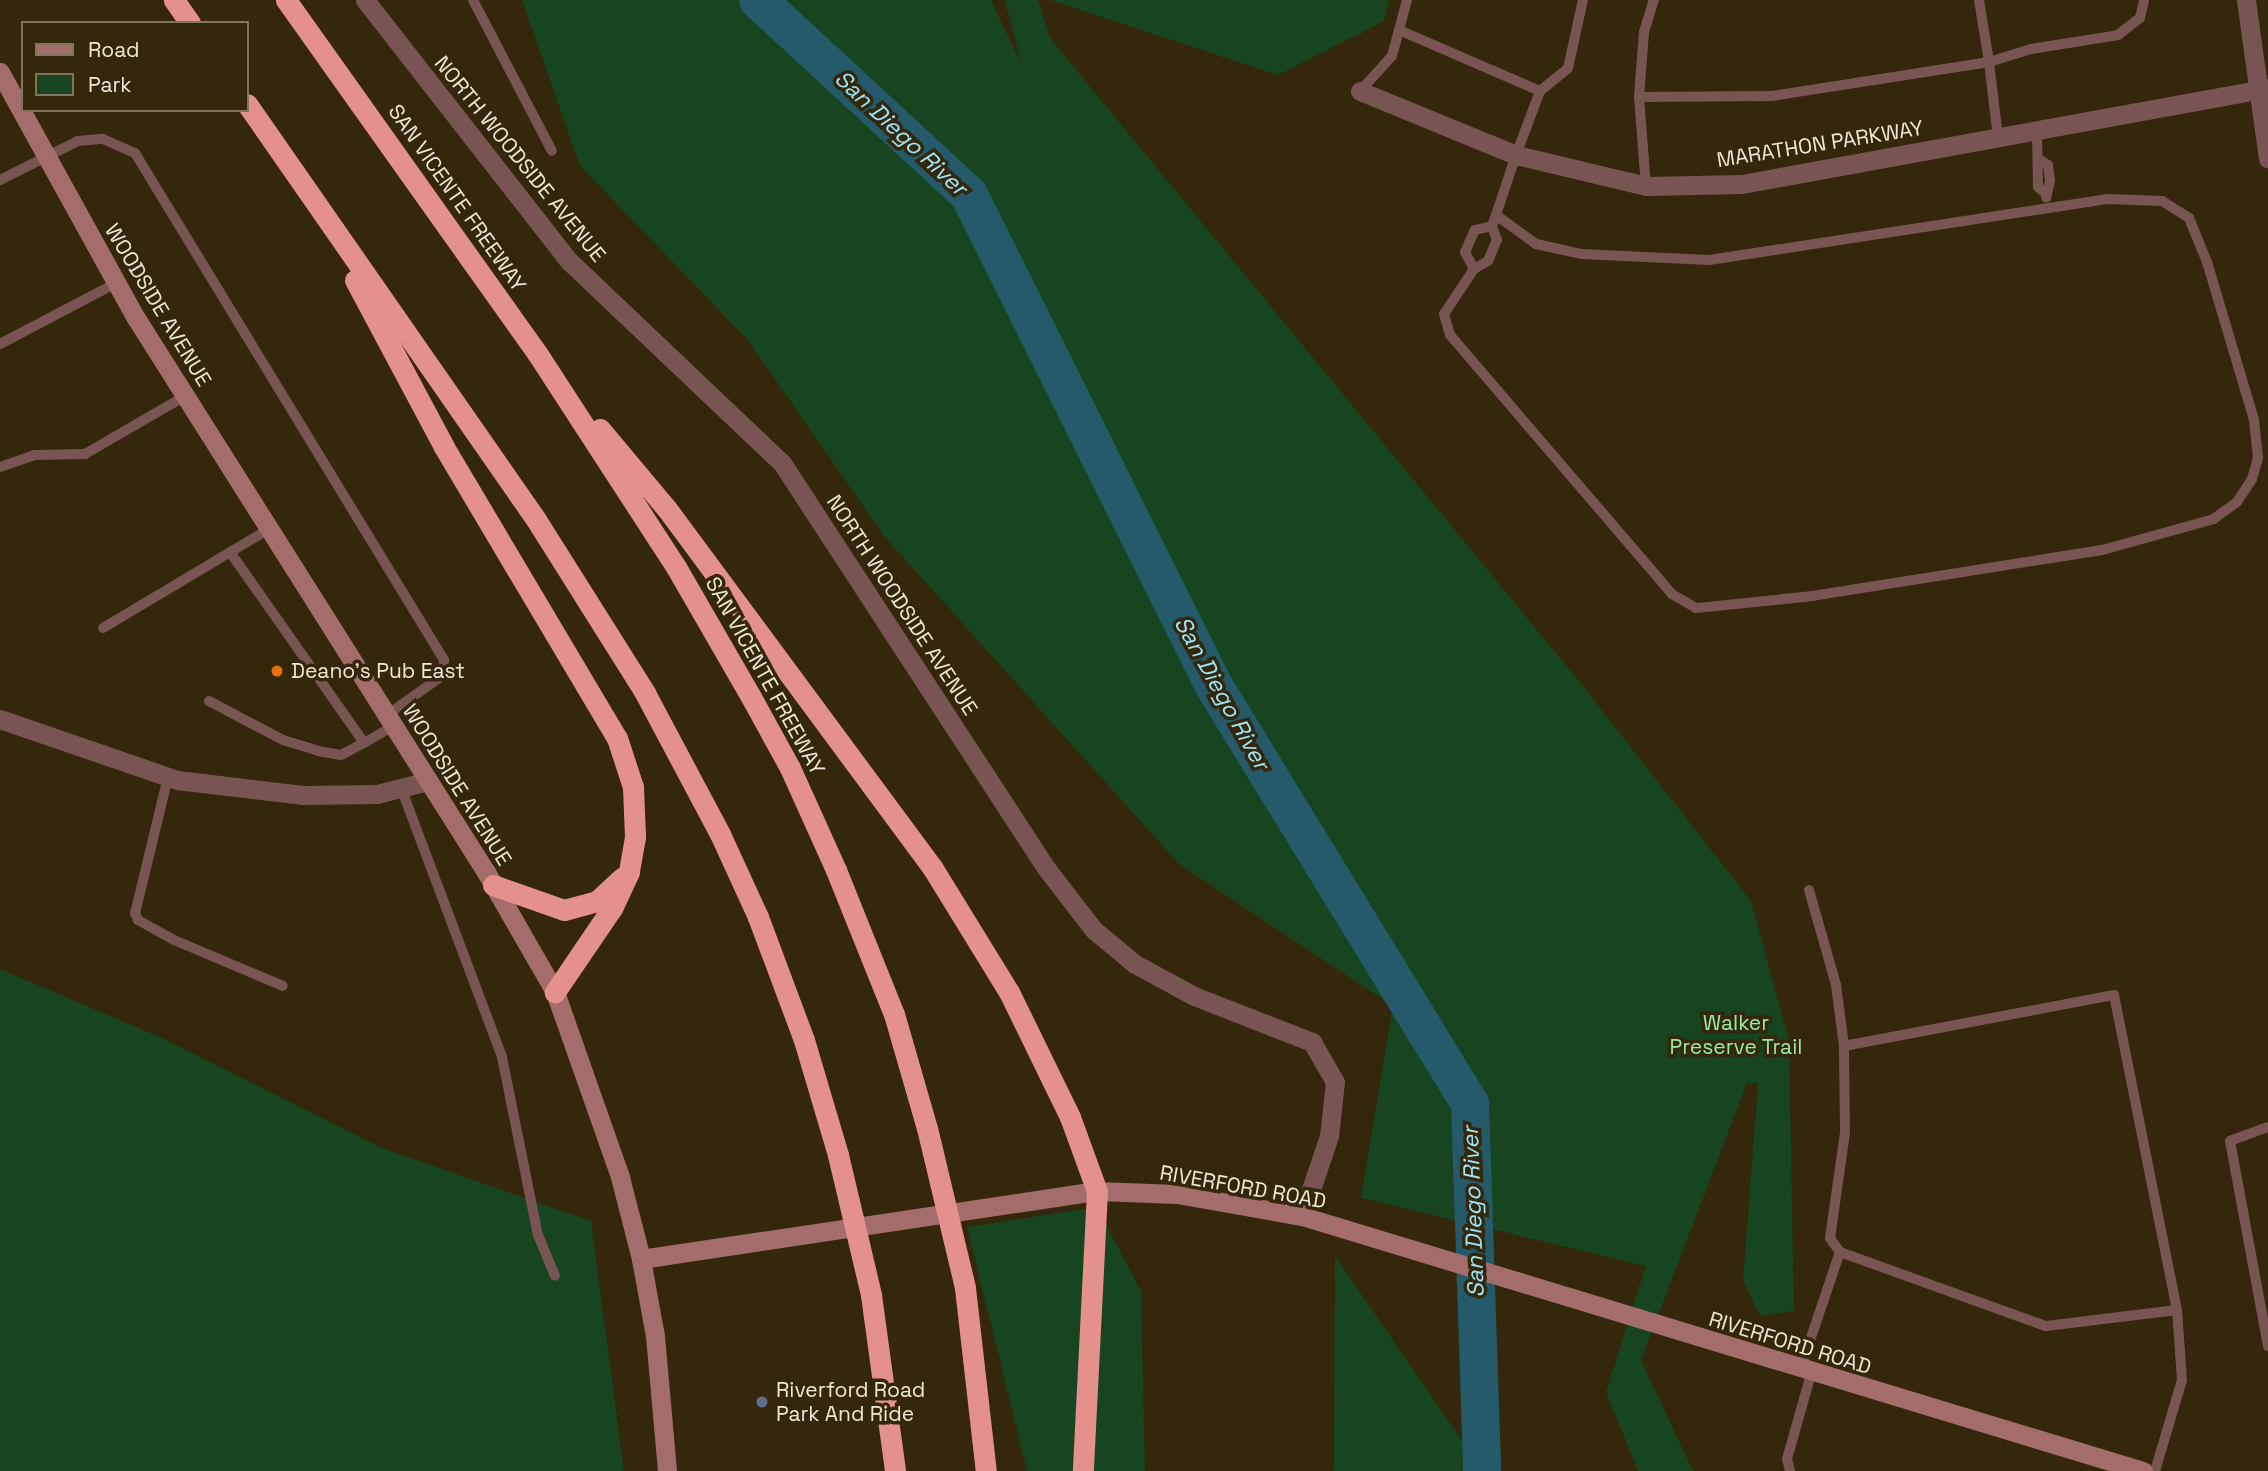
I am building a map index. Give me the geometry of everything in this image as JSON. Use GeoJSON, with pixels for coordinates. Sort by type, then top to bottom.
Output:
{"type":"FeatureCollection","features":[{"type":"Feature","properties":{"kind":"highway"},"geometry":{"type":"LineString","coordinates":[[174,0],[189,21]]}},
{"type":"Feature","properties":{"kind":"highway","name":"SAN VICENTE FREEWAY"},"geometry":{"type":"LineString","coordinates":[[286,0],[537,353],[676,567],[790,768],[894,1014],[927,1128],[965,1288],[986,1471]]}},
{"type":"Feature","properties":{"kind":"highway"},"geometry":{"type":"LineString","coordinates":[[248,105],[535,518],[645,692],[720,834],[758,917],[804,1040],[838,1154],[872,1295],[895,1471]]}},
{"type":"Feature","properties":{"kind":"highway"},"geometry":{"type":"LineString","coordinates":[[310,195],[444,447],[617,738],[633,787],[635,837],[629,872],[612,908],[555,992]]}},
{"type":"Feature","properties":{"kind":"highway"},"geometry":{"type":"LineString","coordinates":[[537,353],[667,509],[932,867],[1009,992],[1070,1117],[1097,1191],[1083,1471]]}},
{"type":"Feature","properties":{"kind":"highway"},"geometry":{"type":"LineString","coordinates":[[493,884],[564,910],[597,901],[629,872]]}},
{"type":"Feature","properties":{"kind":"main road","name":"WOODSIDE AVENUE"},"geometry":{"type":"LineString","coordinates":[[0,72],[5,93],[45,154],[116,283],[493,884],[555,992],[620,1177],[640,1259],[655,1336],[667,1471]]}},
{"type":"Feature","properties":{"kind":"main road","name":"RIVERFORD ROAD"},"geometry":{"type":"LineString","coordinates":[[640,1259],[1097,1191],[1177,1194],[1302,1216],[2093,1464],[2143,1471]]}},
{"type":"Feature","properties":{"kind":"street","name":"NORTH WOODSIDE AVENUE"},"geometry":{"type":"LineString","coordinates":[[365,0],[569,261],[782,463],[1046,868],[1094,930],[1135,964],[1194,996],[1312,1042],[1335,1082],[1329,1136],[1302,1216]]}},
{"type":"Feature","properties":{"kind":"street"},"geometry":{"type":"LineString","coordinates":[[2246,0],[2262,90],[2268,158]]}},
{"type":"Feature","properties":{"kind":"street","name":"MARATHON PARKWAY"},"geometry":{"type":"LineString","coordinates":[[1360,91],[1516,155],[1646,186],[1742,184],[2262,90]]}},
{"type":"Feature","properties":{"kind":"street"},"geometry":{"type":"LineString","coordinates":[[0,719],[168,777],[302,795],[377,794],[428,781]]}},
{"type":"Feature","properties":{"kind":"lane"},"geometry":{"type":"LineString","coordinates":[[473,0],[552,151]]}},
{"type":"Feature","properties":{"kind":"lane"},"geometry":{"type":"LineString","coordinates":[[1360,91],[1392,56],[1407,0]]}},
{"type":"Feature","properties":{"kind":"lane"},"geometry":{"type":"LineString","coordinates":[[1494,220],[1536,244],[1581,254],[1709,260],[2108,199],[2162,201],[2189,218],[2254,419],[2258,458],[2252,479],[2237,502],[2196,526],[2102,550],[1813,596],[1696,608],[1672,594],[1450,335],[1444,314],[1474,269],[1488,261],[1497,240],[1494,220],[1516,155],[1540,91],[1568,68],[1583,0]]}},
{"type":"Feature","properties":{"kind":"lane"},"geometry":{"type":"LineString","coordinates":[[1646,186],[1639,97],[1644,32],[1654,0]]}},
{"type":"Feature","properties":{"kind":"lane"},"geometry":{"type":"LineString","coordinates":[[1979,0],[1998,137]]}},
{"type":"Feature","properties":{"kind":"lane"},"geometry":{"type":"LineString","coordinates":[[1639,97],[1772,96],[1989,62],[2031,49],[2118,34],[2140,18],[2144,0]]}},
{"type":"Feature","properties":{"kind":"lane"},"geometry":{"type":"LineString","coordinates":[[1399,30],[1540,91]]}},
{"type":"Feature","properties":{"kind":"lane"},"geometry":{"type":"LineString","coordinates":[[2037,130],[2040,160],[2036,167],[2038,187],[2046,194],[2047,207]]}},
{"type":"Feature","properties":{"kind":"lane"},"geometry":{"type":"LineString","coordinates":[[0,180],[45,154],[78,141],[103,139],[135,153],[444,660],[442,676],[364,743],[341,755],[283,740],[209,701]]}},
{"type":"Feature","properties":{"kind":"lane"},"geometry":{"type":"LineString","coordinates":[[1474,269],[1465,252],[1475,230],[1494,220]]}},
{"type":"Feature","properties":{"kind":"lane"},"geometry":{"type":"LineString","coordinates":[[0,344],[116,283]]}},
{"type":"Feature","properties":{"kind":"lane"},"geometry":{"type":"LineString","coordinates":[[0,467],[34,455],[85,454],[185,396]]}},
{"type":"Feature","properties":{"kind":"lane"},"geometry":{"type":"LineString","coordinates":[[103,628],[269,529]]}},
{"type":"Feature","properties":{"kind":"lane"},"geometry":{"type":"LineString","coordinates":[[230,552],[364,743]]}},
{"type":"Feature","properties":{"kind":"lane"},"geometry":{"type":"LineString","coordinates":[[168,777],[135,913],[138,920],[174,940],[283,986]]}},
{"type":"Feature","properties":{"kind":"lane"},"geometry":{"type":"LineString","coordinates":[[401,788],[498,1045],[538,1235],[555,1276]]}},
{"type":"Feature","properties":{"kind":"lane"},"geometry":{"type":"LineString","coordinates":[[1809,890],[1836,985],[1844,1046],[1845,1132],[1830,1238],[1840,1252],[2046,1326],[2177,1310]]}},
{"type":"Feature","properties":{"kind":"lane"},"geometry":{"type":"LineString","coordinates":[[1844,1046],[2114,995],[2177,1310],[2182,1380],[2155,1471]]}},
{"type":"Feature","properties":{"kind":"lane"},"geometry":{"type":"LineString","coordinates":[[2268,1127],[2248,1131],[2230,1141],[2268,1348]]}},
{"type":"Feature","properties":{"kind":"lane"},"geometry":{"type":"LineString","coordinates":[[1790,1471],[1787,1459],[1806,1372],[1840,1252]]}},
{"type":"Feature","properties":{"kind":"green space","name":"Walker Preserve Trail"},"geometry":{"type":"Polygon","coordinates":[[[522,0],[991,0],[1022,66],[1005,0],[1038,0],[1050,38],[1579,681],[1751,901],[1789,1041],[1794,1311],[1760,1316],[1743,1280],[1758,1083],[1747,1083],[1641,1360],[1693,1471],[1638,1471],[1606,1392],[1646,1266],[1361,1198],[1393,1006],[1179,864],[884,536],[747,339],[580,166],[522,0]]]}},
{"type":"Feature","properties":{"kind":"green space"},"geometry":{"type":"Polygon","coordinates":[[[1050,0],[1389,0],[1384,21],[1278,75],[1050,0]]]}},
{"type":"Feature","properties":{"kind":"green space"},"geometry":{"type":"Polygon","coordinates":[[[0,969],[164,1039],[382,1148],[591,1221],[624,1471],[0,1471],[0,969]]]}},
{"type":"Feature","properties":{"kind":"green space"},"geometry":{"type":"Polygon","coordinates":[[[1097,1207],[1141,1291],[1145,1471],[1027,1471],[967,1227],[1097,1207]]]}},
{"type":"Feature","properties":{"kind":"green space"},"geometry":{"type":"Polygon","coordinates":[[[1335,1256],[1483,1471],[1334,1471],[1335,1256]]]}},
{"type":"Feature","properties":{"kind":"waterway","name":"San Diego River"},"geometry":{"type":"LineString","coordinates":[[758,0],[969,195],[1214,686],[1470,1104],[1482,1471]]}},
{"type":"Feature","properties":{"kind":"place","name":"Deano's Pub East"},"geometry":{"type":"Point","coordinates":[277,671]}},
{"type":"Feature","properties":{"kind":"place","name":"Riverford Road Park And Ride"},"geometry":{"type":"Point","coordinates":[762,1402]}}]}
